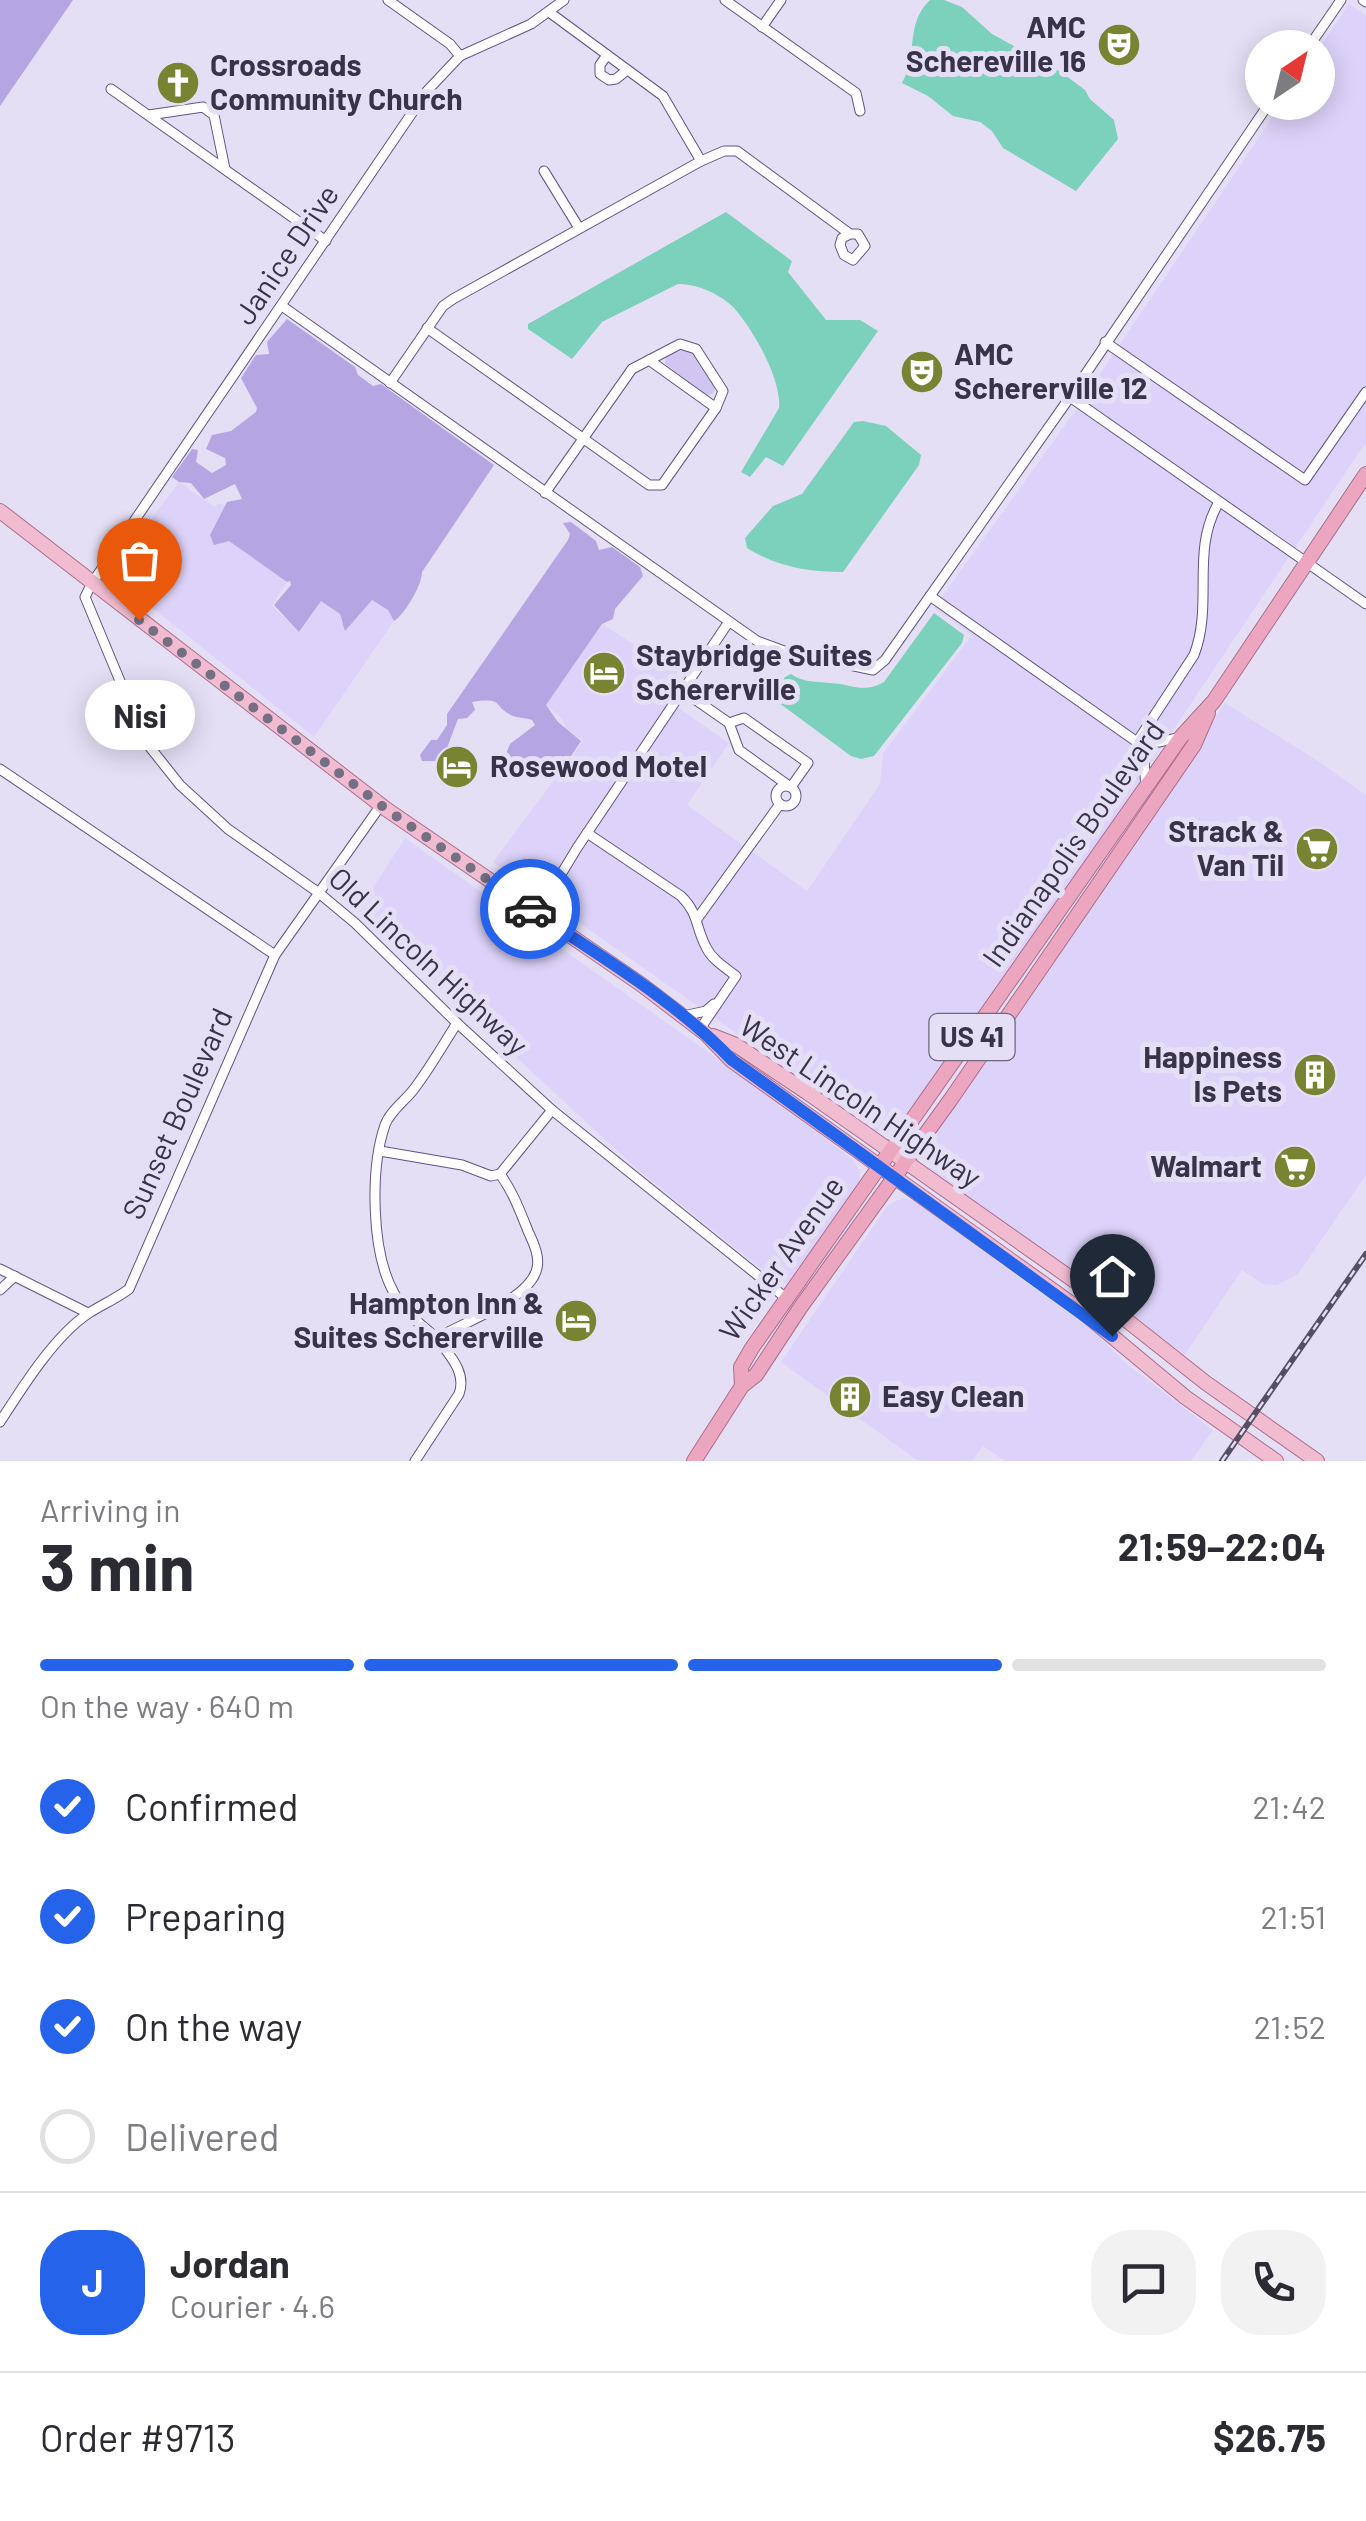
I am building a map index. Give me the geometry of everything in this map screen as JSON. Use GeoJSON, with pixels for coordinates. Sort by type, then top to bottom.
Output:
{"type":"FeatureCollection","features":[{"type":"Feature","properties":{"kind":"highway","name":"Indianapolis Boulevard"},"geometry":{"type":"LineString","coordinates":[[879,1168],[1181,737],[1214,701],[1366,474]]}},
{"type":"Feature","properties":{"kind":"highway","name":"Indianapolis Boulevard"},"geometry":{"type":"LineString","coordinates":[[905,1162],[1194,745],[1214,701]]}},
{"type":"Feature","properties":{"kind":"highway","name":"Wicker Avenue"},"geometry":{"type":"LineString","coordinates":[[694,1461],[742,1386],[756,1375],[905,1162]]}},
{"type":"Feature","properties":{"kind":"highway","name":"Wicker Avenue"},"geometry":{"type":"LineString","coordinates":[[742,1386],[741,1367],[879,1168]]}},
{"type":"Feature","properties":{"kind":"highway"},"geometry":{"type":"LineString","coordinates":[[776,1344],[773,1337],[792,1304],[786,1298]]}},
{"type":"Feature","properties":{"kind":"main road"},"geometry":{"type":"LineString","coordinates":[[0,511],[381,805],[703,1031]]}},
{"type":"Feature","properties":{"kind":"main road","name":"West Lincoln Highway"},"geometry":{"type":"LineString","coordinates":[[703,1031],[736,1045],[905,1162],[1096,1296],[1206,1383],[1317,1461]]}},
{"type":"Feature","properties":{"kind":"main road","name":"West Lincoln Highway"},"geometry":{"type":"LineString","coordinates":[[703,1031],[732,1060],[1083,1312],[1186,1396],[1276,1461]]}},
{"type":"Feature","properties":{"kind":"street"},"geometry":{"type":"LineString","coordinates":[[388,0],[409,9],[460,56]]}},
{"type":"Feature","properties":{"kind":"street","name":"Janice Drive"},"geometry":{"type":"LineString","coordinates":[[92,582],[427,91],[460,56],[532,24],[564,0]]}},
{"type":"Feature","properties":{"kind":"street"},"geometry":{"type":"LineString","coordinates":[[726,0],[856,93],[860,112]]}},
{"type":"Feature","properties":{"kind":"street"},"geometry":{"type":"LineString","coordinates":[[762,26],[781,0]]}},
{"type":"Feature","properties":{"kind":"street"},"geometry":{"type":"LineString","coordinates":[[1320,30],[1341,0]]}},
{"type":"Feature","properties":{"kind":"street"},"geometry":{"type":"LineString","coordinates":[[549,12],[663,96],[701,160]]}},
{"type":"Feature","properties":{"kind":"street"},"geometry":{"type":"LineString","coordinates":[[607,55],[600,65],[600,74],[609,80],[616,79],[627,70]]}},
{"type":"Feature","properties":{"kind":"street"},"geometry":{"type":"LineString","coordinates":[[111,89],[326,241]]}},
{"type":"Feature","properties":{"kind":"street"},"geometry":{"type":"LineString","coordinates":[[149,115],[203,106],[209,110],[214,115],[225,169]]}},
{"type":"Feature","properties":{"kind":"street"},"geometry":{"type":"LineString","coordinates":[[282,306],[756,642],[870,670],[885,660],[1258,120]]}},
{"type":"Feature","properties":{"kind":"street"},"geometry":{"type":"LineString","coordinates":[[390,383],[443,306],[453,299],[701,160],[724,151],[746,157],[850,234]]}},
{"type":"Feature","properties":{"kind":"street"},"geometry":{"type":"LineString","coordinates":[[544,171],[579,228]]}},
{"type":"Feature","properties":{"kind":"street"},"geometry":{"type":"LineString","coordinates":[[427,328],[583,438],[649,485],[662,485],[716,408],[723,391],[696,349],[680,344],[632,369],[583,438],[546,492]]}},
{"type":"Feature","properties":{"kind":"street"},"geometry":{"type":"LineString","coordinates":[[1105,342],[1305,480],[1366,392]]}},
{"type":"Feature","properties":{"kind":"street"},"geometry":{"type":"LineString","coordinates":[[649,360],[716,408]]}},
{"type":"Feature","properties":{"kind":"street"},"geometry":{"type":"LineString","coordinates":[[1070,397],[1366,604]]}},
{"type":"Feature","properties":{"kind":"street"},"geometry":{"type":"LineString","coordinates":[[1138,742],[1200,640],[1204,537],[1218,502]]}},
{"type":"Feature","properties":{"kind":"street","name":"Old Lincoln Highway"},"geometry":{"type":"LineString","coordinates":[[92,582],[86,602],[144,741],[180,785],[228,829],[355,923],[552,1110],[786,1298]]}},
{"type":"Feature","properties":{"kind":"street"},"geometry":{"type":"LineString","coordinates":[[930,596],[1138,742],[1181,737]]}},
{"type":"Feature","properties":{"kind":"street"},"geometry":{"type":"LineString","coordinates":[[538,914],[587,833],[728,623]]}},
{"type":"Feature","properties":{"kind":"street"},"geometry":{"type":"LineString","coordinates":[[682,691],[729,723],[739,750],[790,787]]}},
{"type":"Feature","properties":{"kind":"street"},"geometry":{"type":"LineString","coordinates":[[729,723],[744,718],[808,764],[790,787]]}},
{"type":"Feature","properties":{"kind":"street"},"geometry":{"type":"LineString","coordinates":[[1138,742],[1146,788]]}},
{"type":"Feature","properties":{"kind":"street"},"geometry":{"type":"LineString","coordinates":[[0,768],[276,955]]}},
{"type":"Feature","properties":{"kind":"street"},"geometry":{"type":"LineString","coordinates":[[697,919],[780,804],[776,792],[780,787],[790,787]]}},
{"type":"Feature","properties":{"kind":"street","name":"Sunset Boulevard"},"geometry":{"type":"LineString","coordinates":[[0,1422],[42,1358],[88,1313],[110,1304],[128,1288],[276,955],[381,805]]}},
{"type":"Feature","properties":{"kind":"street"},"geometry":{"type":"LineString","coordinates":[[587,833],[681,896],[694,909],[713,958],[736,976],[703,1031]]}},
{"type":"Feature","properties":{"kind":"street"},"geometry":{"type":"LineString","coordinates":[[683,1016],[706,1011],[720,999]]}},
{"type":"Feature","properties":{"kind":"street"},"geometry":{"type":"LineString","coordinates":[[415,1461],[463,1383],[457,1366],[437,1338],[396,1297],[382,1268],[377,1228],[380,1151],[386,1121],[414,1090],[458,1024]]}},
{"type":"Feature","properties":{"kind":"street"},"geometry":{"type":"LineString","coordinates":[[380,1151],[462,1165],[491,1176],[500,1174],[552,1110]]}},
{"type":"Feature","properties":{"kind":"street"},"geometry":{"type":"LineString","coordinates":[[437,1338],[532,1284],[539,1264],[535,1248],[511,1189],[500,1174]]}},
{"type":"Feature","properties":{"kind":"street"},"geometry":{"type":"LineString","coordinates":[[0,1269],[88,1313]]}},
{"type":"Feature","properties":{"kind":"street"},"geometry":{"type":"LineString","coordinates":[[0,1290],[15,1276]]}},
{"type":"Feature","properties":{"kind":"street"},"geometry":{"type":"LineString","coordinates":[[770,1286],[775,1315]]}},
{"type":"Feature","properties":{"kind":"shaded area"},"geometry":{"type":"Polygon","coordinates":[[[0,0],[73,0],[0,106],[0,0]]]}},
{"type":"Feature","properties":{"kind":"shaded area"},"geometry":{"type":"Polygon","coordinates":[[[930,0],[962,7],[992,34],[1061,72],[1114,120],[1118,139],[1076,191],[1003,148],[992,131],[980,122],[953,116],[928,96],[902,83],[917,19],[930,0]]]}},
{"type":"Feature","properties":{"kind":"shaded area"},"geometry":{"type":"Polygon","coordinates":[[[1349,4],[1366,16],[1366,442],[1109,826],[946,1059],[896,1129],[887,1133],[875,1131],[493,862],[583,741],[546,705],[602,624],[643,650],[663,669],[671,663],[687,673],[664,698],[729,743],[687,805],[807,891],[880,784],[883,753],[972,635],[934,608],[1075,411],[1271,120],[1335,120],[1335,30],[1331,30],[1349,4]]]}},
{"type":"Feature","properties":{"kind":"shaded area"},"geometry":{"type":"Polygon","coordinates":[[[726,212],[792,261],[788,272],[826,320],[860,320],[878,331],[783,466],[766,457],[750,477],[741,472],[779,408],[779,397],[757,341],[742,317],[723,299],[700,288],[678,284],[602,322],[572,359],[528,329],[528,324],[726,212]]]}},
{"type":"Feature","properties":{"kind":"shaded area"},"geometry":{"type":"Polygon","coordinates":[[[287,319],[355,367],[358,375],[373,386],[381,384],[494,465],[422,572],[408,606],[394,621],[388,610],[372,600],[345,631],[340,614],[321,601],[299,632],[274,605],[291,585],[290,581],[229,541],[214,545],[210,535],[227,502],[242,499],[235,484],[204,499],[191,483],[172,477],[192,449],[198,450],[196,462],[212,473],[226,465],[225,458],[206,449],[212,435],[231,431],[256,412],[241,378],[256,355],[269,354],[267,342],[287,319]]]}},
{"type":"Feature","properties":{"kind":"shaded area"},"geometry":{"type":"Polygon","coordinates":[[[691,351],[715,388],[713,394],[707,395],[665,364],[666,357],[691,351]]]}},
{"type":"Feature","properties":{"kind":"shaded area"},"geometry":{"type":"Polygon","coordinates":[[[854,422],[886,426],[921,455],[919,465],[843,572],[793,567],[747,548],[745,538],[773,506],[802,494],[854,422]]]}},
{"type":"Feature","properties":{"kind":"shaded area"},"geometry":{"type":"Polygon","coordinates":[[[179,482],[215,507],[219,503],[225,506],[210,535],[229,541],[287,582],[272,606],[300,632],[321,600],[340,614],[342,624],[372,600],[388,610],[394,621],[314,737],[110,574],[179,482]]]}},
{"type":"Feature","properties":{"kind":"shaded area"},"geometry":{"type":"Polygon","coordinates":[[[571,522],[596,541],[599,550],[612,547],[640,567],[643,576],[615,609],[613,619],[602,624],[546,705],[558,722],[581,741],[565,765],[549,759],[538,765],[518,761],[505,776],[499,771],[510,744],[535,725],[494,702],[472,702],[475,710],[467,718],[458,719],[442,761],[422,761],[420,755],[447,725],[447,714],[568,540],[570,534],[563,523],[571,522]]]}},
{"type":"Feature","properties":{"kind":"shaded area"},"geometry":{"type":"Polygon","coordinates":[[[934,613],[964,635],[962,643],[874,756],[851,756],[775,700],[785,677],[791,674],[805,680],[857,687],[884,682],[934,613]]]}},
{"type":"Feature","properties":{"kind":"shaded area"},"geometry":{"type":"Polygon","coordinates":[[[1225,703],[1366,795],[1366,1175],[1298,1274],[1277,1285],[1263,1284],[1242,1270],[1184,1356],[1115,1300],[930,1169],[925,1149],[1225,703]]]}},
{"type":"Feature","properties":{"kind":"shaded area"},"geometry":{"type":"Polygon","coordinates":[[[405,838],[776,1100],[853,1160],[860,1172],[859,1184],[787,1283],[775,1280],[637,1169],[358,911],[405,838]]]}},
{"type":"Feature","properties":{"kind":"shaded area"},"geometry":{"type":"Polygon","coordinates":[[[902,1198],[914,1201],[1092,1330],[1127,1364],[1213,1430],[1191,1461],[1005,1461],[983,1446],[972,1461],[918,1461],[781,1362],[887,1206],[902,1198]]]}},
{"type":"Feature","properties":{"kind":"railway"},"geometry":{"type":"LineString","coordinates":[[1222,1461],[1366,1254]]}},
{"type":"Feature","properties":{"kind":"way so far"},"geometry":{"type":"LineString","coordinates":[[139,620],[386,809],[530,909]]}},
{"type":"Feature","properties":{"kind":"place","name":"AMC Schereville 16"},"geometry":{"type":"Point","coordinates":[1119,45]}},
{"type":"Feature","properties":{"kind":"place","name":"Crossroads Community Church"},"geometry":{"type":"Point","coordinates":[178,83]}},
{"type":"Feature","properties":{"kind":"place","name":"AMC Schererville 12"},"geometry":{"type":"Point","coordinates":[922,372]}},
{"type":"Feature","properties":{"kind":"place","name":"Nisi"},"geometry":{"type":"Point","coordinates":[139,620]}},
{"type":"Feature","properties":{"kind":"place","name":"Staybridge Suites Schererville"},"geometry":{"type":"Point","coordinates":[604,673]}},
{"type":"Feature","properties":{"kind":"place","name":"Rosewood Motel"},"geometry":{"type":"Point","coordinates":[457,767]}},
{"type":"Feature","properties":{"kind":"place","name":"Strack & Van Til"},"geometry":{"type":"Point","coordinates":[1317,849]}},
{"type":"Feature","properties":{"kind":"place","name":"Happiness Is Pets"},"geometry":{"type":"Point","coordinates":[1315,1075]}},
{"type":"Feature","properties":{"kind":"place","name":"Walmart"},"geometry":{"type":"Point","coordinates":[1295,1167]}},
{"type":"Feature","properties":{"kind":"place","name":"Hampton Inn & Suites Schererville"},"geometry":{"type":"Point","coordinates":[576,1321]}},
{"type":"Feature","properties":{"kind":"place","name":"Easy Clean"},"geometry":{"type":"Point","coordinates":[850,1397]}},
{"type":"Feature","properties":{"kind":"route"},"geometry":{"type":"LineString","coordinates":[[530,909],[642,984],[706,1034],[732,1060],[1112,1336]]}}]}
